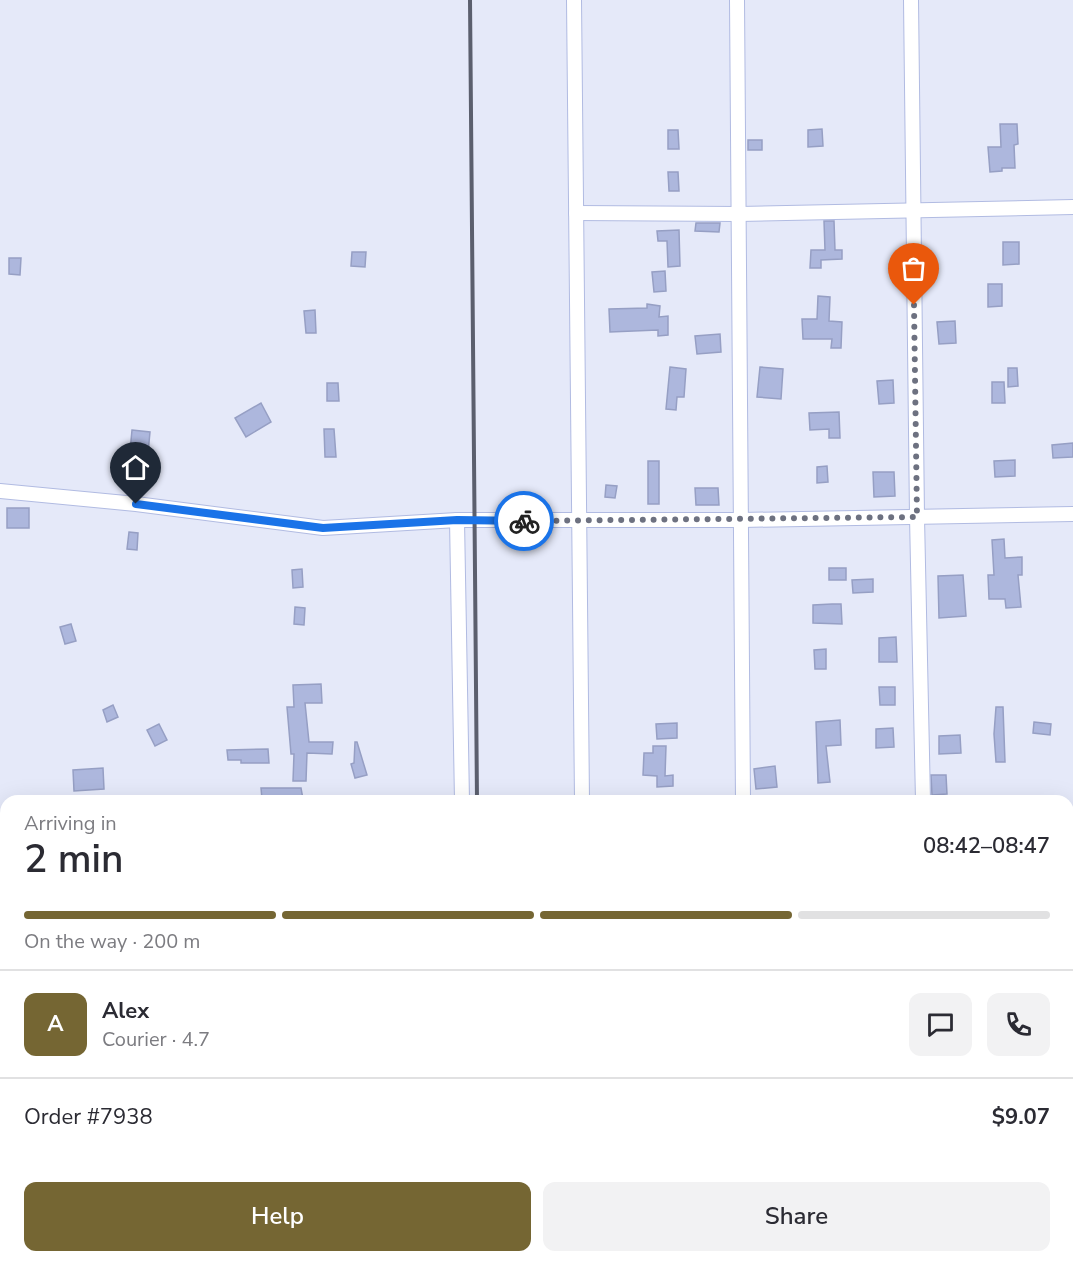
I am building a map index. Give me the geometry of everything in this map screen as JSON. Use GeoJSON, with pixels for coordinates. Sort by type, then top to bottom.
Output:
{"type":"FeatureCollection","features":[{"type":"Feature","properties":{"kind":"street"},"geometry":{"type":"LineString","coordinates":[[574,0],[582,795]]}},
{"type":"Feature","properties":{"kind":"street"},"geometry":{"type":"LineString","coordinates":[[737,0],[743,795]]}},
{"type":"Feature","properties":{"kind":"street"},"geometry":{"type":"LineString","coordinates":[[910,0],[923,795]]}},
{"type":"Feature","properties":{"kind":"street"},"geometry":{"type":"LineString","coordinates":[[576,213],[739,214],[1073,207]]}},
{"type":"Feature","properties":{"kind":"street"},"geometry":{"type":"LineString","coordinates":[[0,491],[136,504],[323,528],[457,520],[742,520],[1073,514]]}},
{"type":"Feature","properties":{"kind":"street"},"geometry":{"type":"LineString","coordinates":[[457,520],[462,795]]}},
{"type":"Feature","properties":{"kind":"building"},"geometry":{"type":"Polygon","coordinates":[[[1000,124],[1017,124],[1018,144],[1014,145],[1015,168],[1002,168],[1002,171],[990,172],[988,147],[1001,147],[1000,124]]]}},
{"type":"Feature","properties":{"kind":"building"},"geometry":{"type":"Polygon","coordinates":[[[822,129],[823,146],[808,147],[808,130],[822,129]]]}},
{"type":"Feature","properties":{"kind":"building"},"geometry":{"type":"Polygon","coordinates":[[[668,130],[678,130],[679,149],[668,149],[668,130]]]}},
{"type":"Feature","properties":{"kind":"building"},"geometry":{"type":"Polygon","coordinates":[[[748,140],[762,140],[762,150],[748,150],[748,140]]]}},
{"type":"Feature","properties":{"kind":"building"},"geometry":{"type":"Polygon","coordinates":[[[668,172],[678,172],[679,191],[669,191],[668,172]]]}},
{"type":"Feature","properties":{"kind":"building"},"geometry":{"type":"Polygon","coordinates":[[[824,221],[834,221],[835,250],[842,250],[842,259],[821,260],[821,268],[810,268],[811,250],[825,250],[824,221]]]}},
{"type":"Feature","properties":{"kind":"building"},"geometry":{"type":"Polygon","coordinates":[[[696,223],[720,223],[719,232],[695,231],[696,223]]]}},
{"type":"Feature","properties":{"kind":"building"},"geometry":{"type":"Polygon","coordinates":[[[679,230],[680,266],[668,267],[667,241],[658,241],[657,231],[679,230]]]}},
{"type":"Feature","properties":{"kind":"building"},"geometry":{"type":"Polygon","coordinates":[[[1003,242],[1019,242],[1019,264],[1003,265],[1003,242]]]}},
{"type":"Feature","properties":{"kind":"building"},"geometry":{"type":"Polygon","coordinates":[[[352,252],[366,252],[365,267],[351,266],[352,252]]]}},
{"type":"Feature","properties":{"kind":"building"},"geometry":{"type":"Polygon","coordinates":[[[9,258],[21,258],[20,275],[9,274],[9,258]]]}},
{"type":"Feature","properties":{"kind":"building"},"geometry":{"type":"Polygon","coordinates":[[[665,271],[666,291],[654,292],[652,272],[665,271]]]}},
{"type":"Feature","properties":{"kind":"building"},"geometry":{"type":"Polygon","coordinates":[[[988,284],[1002,284],[1002,306],[988,307],[988,284]]]}},
{"type":"Feature","properties":{"kind":"building"},"geometry":{"type":"Polygon","coordinates":[[[818,296],[830,297],[829,321],[842,322],[841,348],[831,348],[832,339],[803,339],[802,319],[817,319],[818,296]]]}},
{"type":"Feature","properties":{"kind":"building"},"geometry":{"type":"Polygon","coordinates":[[[647,304],[660,306],[659,317],[668,316],[668,335],[658,336],[658,330],[610,332],[609,309],[647,308],[647,304]]]}},
{"type":"Feature","properties":{"kind":"building"},"geometry":{"type":"Polygon","coordinates":[[[315,310],[316,333],[306,333],[304,311],[315,310]]]}},
{"type":"Feature","properties":{"kind":"building"},"geometry":{"type":"Polygon","coordinates":[[[955,321],[956,343],[939,344],[937,322],[955,321]]]}},
{"type":"Feature","properties":{"kind":"building"},"geometry":{"type":"Polygon","coordinates":[[[720,334],[721,352],[697,354],[695,336],[720,334]]]}},
{"type":"Feature","properties":{"kind":"building"},"geometry":{"type":"Polygon","coordinates":[[[670,367],[686,369],[684,397],[677,397],[676,410],[666,409],[670,367]]]}},
{"type":"Feature","properties":{"kind":"building"},"geometry":{"type":"Polygon","coordinates":[[[760,367],[783,369],[781,399],[757,397],[760,367]]]}},
{"type":"Feature","properties":{"kind":"building"},"geometry":{"type":"Polygon","coordinates":[[[1008,368],[1017,368],[1018,386],[1008,387],[1008,368]]]}},
{"type":"Feature","properties":{"kind":"building"},"geometry":{"type":"Polygon","coordinates":[[[893,380],[894,403],[879,404],[877,381],[893,380]]]}},
{"type":"Feature","properties":{"kind":"building"},"geometry":{"type":"Polygon","coordinates":[[[992,382],[1004,382],[1005,403],[992,403],[992,382]]]}},
{"type":"Feature","properties":{"kind":"building"},"geometry":{"type":"Polygon","coordinates":[[[327,383],[338,383],[339,401],[327,401],[327,383]]]}},
{"type":"Feature","properties":{"kind":"building"},"geometry":{"type":"Polygon","coordinates":[[[261,403],[271,422],[246,437],[235,418],[261,403]]]}},
{"type":"Feature","properties":{"kind":"building"},"geometry":{"type":"Polygon","coordinates":[[[839,412],[840,438],[829,438],[829,429],[810,430],[809,413],[839,412]]]}},
{"type":"Feature","properties":{"kind":"building"},"geometry":{"type":"Polygon","coordinates":[[[324,429],[334,429],[336,457],[325,457],[324,429]]]}},
{"type":"Feature","properties":{"kind":"building"},"geometry":{"type":"Polygon","coordinates":[[[132,430],[150,432],[145,485],[127,484],[132,430]]]}},
{"type":"Feature","properties":{"kind":"building"},"geometry":{"type":"Polygon","coordinates":[[[1073,443],[1073,457],[1053,458],[1052,445],[1073,443]]]}},
{"type":"Feature","properties":{"kind":"building"},"geometry":{"type":"Polygon","coordinates":[[[1015,460],[1015,476],[995,477],[994,461],[1015,460]]]}},
{"type":"Feature","properties":{"kind":"building"},"geometry":{"type":"Polygon","coordinates":[[[648,461],[659,461],[659,504],[648,504],[648,461]]]}},
{"type":"Feature","properties":{"kind":"building"},"geometry":{"type":"Polygon","coordinates":[[[827,466],[828,482],[817,483],[817,467],[827,466]]]}},
{"type":"Feature","properties":{"kind":"building"},"geometry":{"type":"Polygon","coordinates":[[[873,472],[894,472],[895,496],[874,497],[873,472]]]}},
{"type":"Feature","properties":{"kind":"building"},"geometry":{"type":"Polygon","coordinates":[[[606,485],[617,486],[615,498],[605,497],[606,485]]]}},
{"type":"Feature","properties":{"kind":"building"},"geometry":{"type":"Polygon","coordinates":[[[695,488],[718,488],[719,505],[696,505],[695,488]]]}},
{"type":"Feature","properties":{"kind":"building"},"geometry":{"type":"Polygon","coordinates":[[[7,508],[29,508],[29,528],[7,528],[7,508]]]}},
{"type":"Feature","properties":{"kind":"building"},"geometry":{"type":"Polygon","coordinates":[[[129,532],[138,533],[137,550],[127,549],[129,532]]]}},
{"type":"Feature","properties":{"kind":"building"},"geometry":{"type":"Polygon","coordinates":[[[1004,539],[1005,558],[1022,557],[1022,575],[1018,575],[1021,607],[1006,608],[1005,599],[989,599],[988,575],[994,575],[992,540],[1004,539]]]}},
{"type":"Feature","properties":{"kind":"building"},"geometry":{"type":"Polygon","coordinates":[[[829,568],[846,568],[846,580],[829,580],[829,568]]]}},
{"type":"Feature","properties":{"kind":"building"},"geometry":{"type":"Polygon","coordinates":[[[302,569],[303,587],[293,588],[292,570],[302,569]]]}},
{"type":"Feature","properties":{"kind":"building"},"geometry":{"type":"Polygon","coordinates":[[[963,575],[966,616],[939,618],[938,576],[963,575]]]}},
{"type":"Feature","properties":{"kind":"building"},"geometry":{"type":"Polygon","coordinates":[[[873,579],[873,592],[853,593],[852,580],[873,579]]]}},
{"type":"Feature","properties":{"kind":"building"},"geometry":{"type":"Polygon","coordinates":[[[841,604],[842,624],[813,623],[813,605],[841,604]]]}},
{"type":"Feature","properties":{"kind":"building"},"geometry":{"type":"Polygon","coordinates":[[[295,607],[305,608],[304,625],[294,624],[295,607]]]}},
{"type":"Feature","properties":{"kind":"building"},"geometry":{"type":"Polygon","coordinates":[[[71,624],[76,641],[65,644],[60,627],[71,624]]]}},
{"type":"Feature","properties":{"kind":"building"},"geometry":{"type":"Polygon","coordinates":[[[896,637],[897,662],[879,662],[879,638],[896,637]]]}},
{"type":"Feature","properties":{"kind":"building"},"geometry":{"type":"Polygon","coordinates":[[[826,649],[826,669],[815,669],[814,650],[826,649]]]}},
{"type":"Feature","properties":{"kind":"building"},"geometry":{"type":"Polygon","coordinates":[[[321,684],[322,703],[305,703],[309,742],[333,742],[332,754],[307,753],[306,781],[293,781],[294,754],[291,754],[287,707],[294,707],[293,685],[321,684]]]}},
{"type":"Feature","properties":{"kind":"building"},"geometry":{"type":"Polygon","coordinates":[[[879,687],[895,687],[895,705],[880,705],[879,687]]]}},
{"type":"Feature","properties":{"kind":"building"},"geometry":{"type":"Polygon","coordinates":[[[113,705],[118,717],[107,722],[103,710],[113,705]]]}},
{"type":"Feature","properties":{"kind":"building"},"geometry":{"type":"Polygon","coordinates":[[[996,707],[1003,707],[1005,762],[996,762],[994,734],[996,707]]]}},
{"type":"Feature","properties":{"kind":"building"},"geometry":{"type":"Polygon","coordinates":[[[840,720],[841,745],[826,746],[830,782],[818,783],[816,722],[840,720]]]}},
{"type":"Feature","properties":{"kind":"building"},"geometry":{"type":"Polygon","coordinates":[[[1034,722],[1051,724],[1050,735],[1033,733],[1034,722]]]}},
{"type":"Feature","properties":{"kind":"building"},"geometry":{"type":"Polygon","coordinates":[[[677,723],[677,738],[657,739],[656,724],[677,723]]]}},
{"type":"Feature","properties":{"kind":"building"},"geometry":{"type":"Polygon","coordinates":[[[159,724],[167,740],[155,746],[147,730],[159,724]]]}},
{"type":"Feature","properties":{"kind":"building"},"geometry":{"type":"Polygon","coordinates":[[[893,728],[894,747],[876,748],[876,729],[893,728]]]}},
{"type":"Feature","properties":{"kind":"building"},"geometry":{"type":"Polygon","coordinates":[[[960,735],[961,753],[939,754],[939,736],[960,735]]]}},
{"type":"Feature","properties":{"kind":"building"},"geometry":{"type":"Polygon","coordinates":[[[355,742],[357,742],[367,775],[355,778],[351,764],[354,763],[355,742]]]}},
{"type":"Feature","properties":{"kind":"building"},"geometry":{"type":"Polygon","coordinates":[[[653,746],[666,746],[665,776],[673,775],[673,786],[657,787],[657,776],[643,775],[644,753],[653,753],[653,746]]]}},
{"type":"Feature","properties":{"kind":"building"},"geometry":{"type":"Polygon","coordinates":[[[268,749],[269,763],[241,763],[241,760],[228,760],[227,750],[268,749]]]}},
{"type":"Feature","properties":{"kind":"building"},"geometry":{"type":"Polygon","coordinates":[[[775,766],[777,787],[756,789],[754,769],[775,766]]]}},
{"type":"Feature","properties":{"kind":"building"},"geometry":{"type":"Polygon","coordinates":[[[103,768],[104,789],[74,791],[73,770],[103,768]]]}},
{"type":"Feature","properties":{"kind":"building"},"geometry":{"type":"Polygon","coordinates":[[[931,775],[946,775],[947,794],[932,795],[931,775]]]}},
{"type":"Feature","properties":{"kind":"building"},"geometry":{"type":"Polygon","coordinates":[[[261,788],[301,788],[302,795],[262,795],[261,788]]]}},
{"type":"Feature","properties":{"kind":"railway"},"geometry":{"type":"LineString","coordinates":[[470,0],[477,795]]}},
{"type":"Feature","properties":{"kind":"way so far"},"geometry":{"type":"LineString","coordinates":[[524,521],[917,517],[914,305]]}},
{"type":"Feature","properties":{"kind":"route"},"geometry":{"type":"LineString","coordinates":[[136,504],[323,528],[457,520],[524,521]]}}]}
